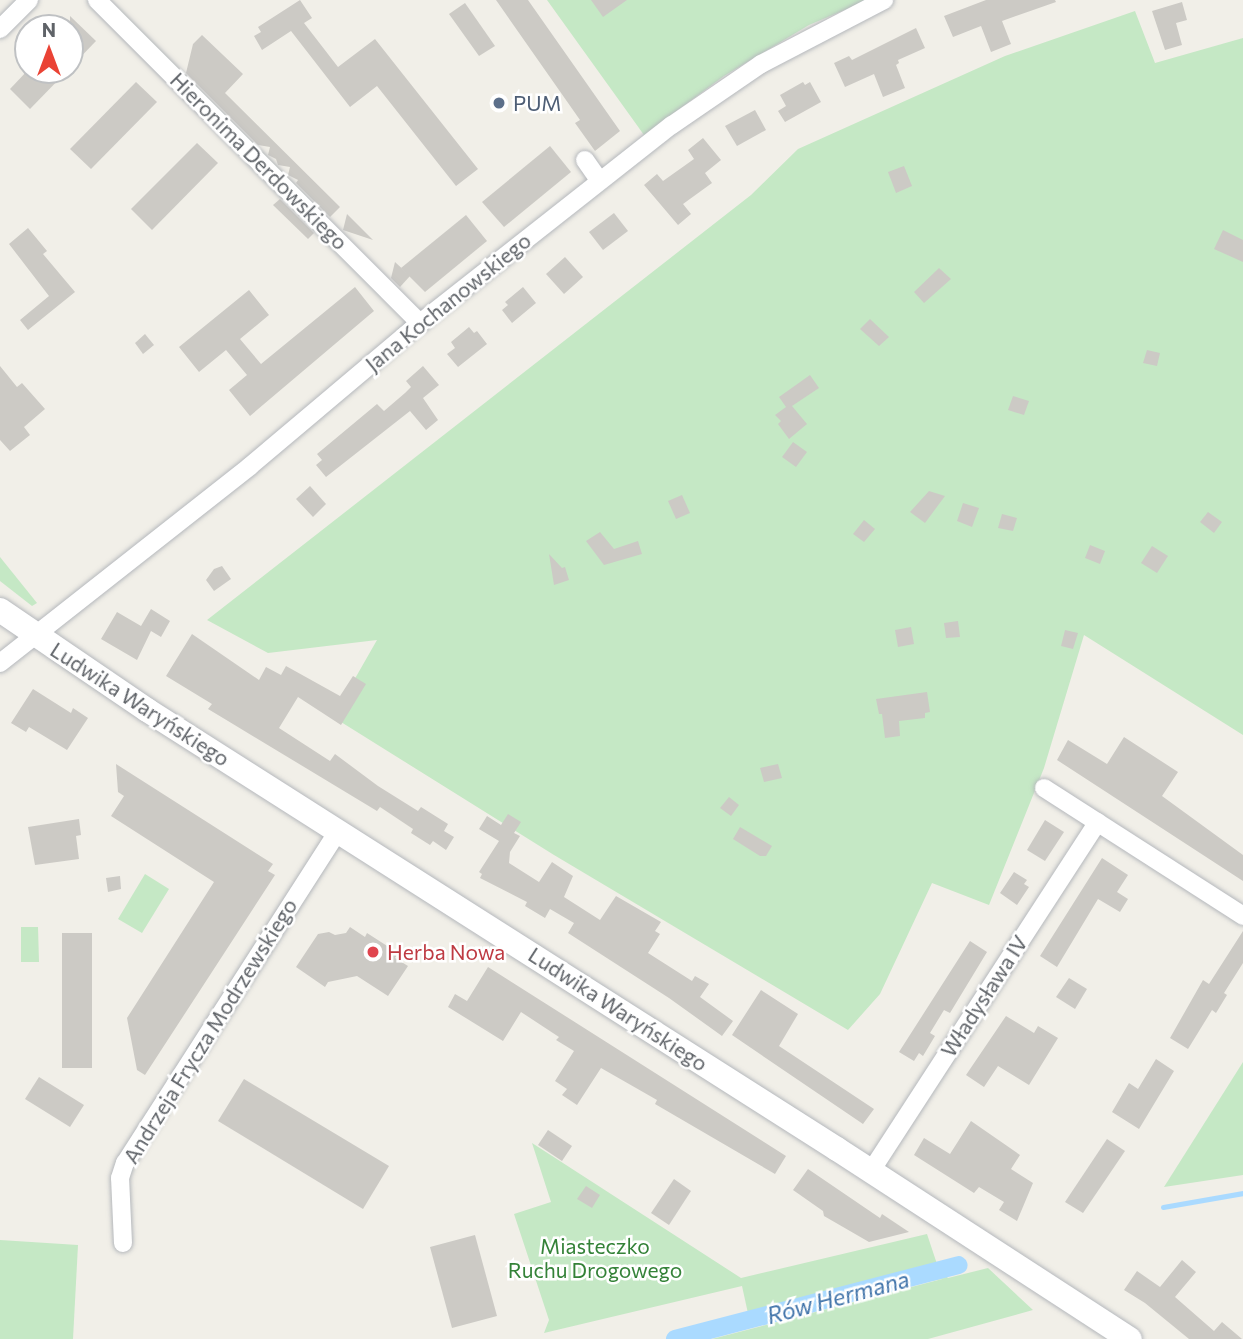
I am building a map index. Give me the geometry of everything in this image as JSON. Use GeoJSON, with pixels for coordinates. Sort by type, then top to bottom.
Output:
{"type":"FeatureCollection","features":[{"type":"Feature","properties":{"kind":"street"},"geometry":{"type":"LineString","coordinates":[[0,30],[29,0]]}},
{"type":"Feature","properties":{"kind":"street","name":"Hieronima Derdowskiego"},"geometry":{"type":"LineString","coordinates":[[97,0],[420,323]]}},
{"type":"Feature","properties":{"kind":"street","name":"Jana Kochanowskiego"},"geometry":{"type":"LineString","coordinates":[[0,663],[250,466],[420,323],[672,125],[761,64],[884,0]]}},
{"type":"Feature","properties":{"kind":"street"},"geometry":{"type":"LineString","coordinates":[[585,160],[599,180]]}},
{"type":"Feature","properties":{"kind":"street","name":"Ludwika Waryńskiego"},"geometry":{"type":"LineString","coordinates":[[0,610],[33,636],[1130,1339]]}},
{"type":"Feature","properties":{"kind":"street"},"geometry":{"type":"LineString","coordinates":[[1044,788],[1243,916]]}},
{"type":"Feature","properties":{"kind":"street","name":"Władysława IV"},"geometry":{"type":"LineString","coordinates":[[871,1171],[1098,822]]}},
{"type":"Feature","properties":{"kind":"street","name":"Andrzeja Frycza Modrzewskiego"},"geometry":{"type":"LineString","coordinates":[[123,1243],[120,1178],[125,1163],[338,831]]}},
{"type":"Feature","properties":{"kind":"green space"},"geometry":{"type":"Polygon","coordinates":[[[547,0],[868,0],[809,25],[724,76],[644,135],[547,0]]]}},
{"type":"Feature","properties":{"kind":"green space"},"geometry":{"type":"Polygon","coordinates":[[[1135,11],[1155,63],[1243,38],[1243,735],[1084,635],[1044,768],[989,905],[932,883],[880,994],[848,1030],[554,855],[333,717],[377,640],[268,653],[207,620],[751,195],[798,149],[1005,56],[1135,11]]]}},
{"type":"Feature","properties":{"kind":"green space"},"geometry":{"type":"Polygon","coordinates":[[[0,557],[37,603],[32,606],[0,581],[0,557]]]}},
{"type":"Feature","properties":{"kind":"green space"},"geometry":{"type":"Polygon","coordinates":[[[145,874],[169,889],[142,933],[118,919],[145,874]]]}},
{"type":"Feature","properties":{"kind":"green space"},"geometry":{"type":"Polygon","coordinates":[[[21,927],[38,927],[39,962],[21,962],[21,927]]]}},
{"type":"Feature","properties":{"kind":"green space"},"geometry":{"type":"Polygon","coordinates":[[[1243,1062],[1243,1175],[1164,1187],[1243,1062]]]}},
{"type":"Feature","properties":{"kind":"green space","name":"Miasteczko Ruchu Drogowego"},"geometry":{"type":"Polygon","coordinates":[[[532,1143],[741,1278],[927,1234],[939,1270],[948,1278],[988,1268],[1033,1310],[928,1339],[712,1339],[946,1278],[749,1318],[742,1286],[544,1333],[549,1320],[514,1214],[551,1202],[532,1143]]]}},
{"type":"Feature","properties":{"kind":"green space"},"geometry":{"type":"Polygon","coordinates":[[[0,1240],[78,1245],[73,1339],[0,1339],[0,1240]]]}},
{"type":"Feature","properties":{"kind":"building"},"geometry":{"type":"Polygon","coordinates":[[[300,0],[312,18],[304,23],[338,67],[375,39],[478,169],[456,186],[377,86],[350,107],[291,31],[262,50],[254,36],[261,32],[258,27],[300,0]]]}},
{"type":"Feature","properties":{"kind":"building"},"geometry":{"type":"Polygon","coordinates":[[[496,0],[528,0],[620,131],[595,151],[575,123],[580,120],[496,0]]]}},
{"type":"Feature","properties":{"kind":"building"},"geometry":{"type":"Polygon","coordinates":[[[591,0],[627,0],[603,17],[591,0]]]}},
{"type":"Feature","properties":{"kind":"building"},"geometry":{"type":"Polygon","coordinates":[[[986,0],[1056,2],[1002,21],[1011,44],[991,52],[981,26],[953,37],[944,16],[986,0]]]}},
{"type":"Feature","properties":{"kind":"building"},"geometry":{"type":"Polygon","coordinates":[[[1182,2],[1187,20],[1176,23],[1182,45],[1165,50],[1152,11],[1182,2]]]}},
{"type":"Feature","properties":{"kind":"building"},"geometry":{"type":"Polygon","coordinates":[[[465,3],[495,46],[479,56],[449,14],[465,3]]]}},
{"type":"Feature","properties":{"kind":"building"},"geometry":{"type":"Polygon","coordinates":[[[916,28],[925,48],[898,60],[896,65],[905,88],[883,97],[874,74],[845,87],[834,63],[849,56],[852,60],[916,28]]]}},
{"type":"Feature","properties":{"kind":"building"},"geometry":{"type":"Polygon","coordinates":[[[84,29],[96,41],[84,53],[84,29]]]}},
{"type":"Feature","properties":{"kind":"building"},"geometry":{"type":"Polygon","coordinates":[[[202,35],[243,74],[225,93],[340,207],[330,217],[296,183],[298,180],[288,175],[290,167],[278,165],[276,159],[268,155],[270,147],[258,145],[186,73],[193,44],[202,35]]]}},
{"type":"Feature","properties":{"kind":"building"},"geometry":{"type":"Polygon","coordinates":[[[136,82],[157,102],[91,169],[70,149],[136,82]]]}},
{"type":"Feature","properties":{"kind":"building"},"geometry":{"type":"Polygon","coordinates":[[[803,82],[805,85],[810,82],[821,102],[785,122],[778,111],[786,106],[780,95],[803,82]]]}},
{"type":"Feature","properties":{"kind":"building"},"geometry":{"type":"Polygon","coordinates":[[[15,84],[54,84],[30,109],[10,89],[15,84]]]}},
{"type":"Feature","properties":{"kind":"building"},"geometry":{"type":"Polygon","coordinates":[[[755,110],[766,130],[737,146],[725,126],[755,110]]]}},
{"type":"Feature","properties":{"kind":"building"},"geometry":{"type":"Polygon","coordinates":[[[703,138],[721,160],[705,173],[712,183],[683,204],[691,214],[678,225],[644,185],[657,174],[663,181],[694,159],[688,150],[703,138]]]}},
{"type":"Feature","properties":{"kind":"building"},"geometry":{"type":"Polygon","coordinates":[[[197,143],[218,163],[152,230],[131,209],[197,143]]]}},
{"type":"Feature","properties":{"kind":"building"},"geometry":{"type":"Polygon","coordinates":[[[550,146],[571,172],[504,227],[482,202],[550,146]]]}},
{"type":"Feature","properties":{"kind":"building"},"geometry":{"type":"Polygon","coordinates":[[[904,166],[912,186],[896,193],[888,172],[904,166]]]}},
{"type":"Feature","properties":{"kind":"building"},"geometry":{"type":"Polygon","coordinates":[[[280,199],[314,233],[308,239],[273,205],[280,199]]]}},
{"type":"Feature","properties":{"kind":"building"},"geometry":{"type":"Polygon","coordinates":[[[614,213],[628,231],[603,250],[589,232],[614,213]]]}},
{"type":"Feature","properties":{"kind":"building"},"geometry":{"type":"Polygon","coordinates":[[[347,214],[373,240],[343,230],[347,214]]]}},
{"type":"Feature","properties":{"kind":"building"},"geometry":{"type":"Polygon","coordinates":[[[466,215],[487,241],[425,292],[401,268],[466,215]]]}},
{"type":"Feature","properties":{"kind":"building"},"geometry":{"type":"Polygon","coordinates":[[[28,228],[47,251],[43,254],[75,292],[28,330],[20,320],[49,296],[9,244],[28,228]]]}},
{"type":"Feature","properties":{"kind":"building"},"geometry":{"type":"Polygon","coordinates":[[[1223,230],[1243,240],[1243,262],[1214,249],[1223,230]]]}},
{"type":"Feature","properties":{"kind":"building"},"geometry":{"type":"Polygon","coordinates":[[[565,257],[583,277],[564,294],[546,274],[565,257]]]}},
{"type":"Feature","properties":{"kind":"building"},"geometry":{"type":"Polygon","coordinates":[[[395,262],[410,276],[400,287],[391,278],[395,262]]]}},
{"type":"Feature","properties":{"kind":"building"},"geometry":{"type":"Polygon","coordinates":[[[939,268],[951,279],[924,303],[914,292],[939,268]]]}},
{"type":"Feature","properties":{"kind":"building"},"geometry":{"type":"Polygon","coordinates":[[[355,287],[374,311],[250,416],[229,390],[247,375],[226,350],[199,372],[179,347],[249,290],[269,315],[240,339],[261,364],[355,287]]]}},
{"type":"Feature","properties":{"kind":"building"},"geometry":{"type":"Polygon","coordinates":[[[523,287],[536,303],[512,323],[502,310],[508,305],[505,302],[523,287]]]}},
{"type":"Feature","properties":{"kind":"building"},"geometry":{"type":"Polygon","coordinates":[[[870,319],[889,337],[879,346],[860,329],[870,319]]]}},
{"type":"Feature","properties":{"kind":"building"},"geometry":{"type":"Polygon","coordinates":[[[469,327],[474,333],[477,331],[487,344],[458,367],[447,354],[455,348],[451,342],[469,327]]]}},
{"type":"Feature","properties":{"kind":"building"},"geometry":{"type":"Polygon","coordinates":[[[145,334],[154,345],[143,354],[135,343],[145,334]]]}},
{"type":"Feature","properties":{"kind":"building"},"geometry":{"type":"Polygon","coordinates":[[[1147,350],[1160,353],[1157,366],[1143,363],[1147,350]]]}},
{"type":"Feature","properties":{"kind":"building"},"geometry":{"type":"Polygon","coordinates":[[[0,366],[17,387],[22,383],[45,409],[24,427],[30,435],[10,451],[0,440],[0,366]]]}},
{"type":"Feature","properties":{"kind":"building"},"geometry":{"type":"Polygon","coordinates":[[[423,366],[439,385],[423,398],[438,420],[426,430],[410,411],[326,477],[316,465],[322,460],[317,454],[377,404],[384,411],[411,387],[406,381],[423,366]]]}},
{"type":"Feature","properties":{"kind":"building"},"geometry":{"type":"Polygon","coordinates":[[[810,375],[819,388],[792,406],[807,424],[789,439],[778,424],[781,421],[775,415],[786,407],[779,397],[810,375]]]}},
{"type":"Feature","properties":{"kind":"building"},"geometry":{"type":"Polygon","coordinates":[[[1013,396],[1029,401],[1024,415],[1008,410],[1013,396]]]}},
{"type":"Feature","properties":{"kind":"building"},"geometry":{"type":"Polygon","coordinates":[[[793,442],[807,452],[796,467],[782,457],[793,442]]]}},
{"type":"Feature","properties":{"kind":"building"},"geometry":{"type":"Polygon","coordinates":[[[310,486],[326,504],[313,517],[296,499],[310,486]]]}},
{"type":"Feature","properties":{"kind":"building"},"geometry":{"type":"Polygon","coordinates":[[[929,491],[945,496],[925,523],[910,512],[929,491]]]}},
{"type":"Feature","properties":{"kind":"building"},"geometry":{"type":"Polygon","coordinates":[[[682,495],[690,513],[676,519],[668,501],[682,495]]]}},
{"type":"Feature","properties":{"kind":"building"},"geometry":{"type":"Polygon","coordinates":[[[963,503],[979,508],[972,527],[957,521],[963,503]]]}},
{"type":"Feature","properties":{"kind":"building"},"geometry":{"type":"Polygon","coordinates":[[[1208,512],[1222,522],[1214,533],[1200,522],[1208,512]]]}},
{"type":"Feature","properties":{"kind":"building"},"geometry":{"type":"Polygon","coordinates":[[[1002,514],[1017,518],[1013,531],[998,528],[1002,514]]]}},
{"type":"Feature","properties":{"kind":"building"},"geometry":{"type":"Polygon","coordinates":[[[864,520],[875,529],[864,542],[853,534],[864,520]]]}},
{"type":"Feature","properties":{"kind":"building"},"geometry":{"type":"Polygon","coordinates":[[[600,532],[614,549],[638,541],[642,554],[604,565],[586,541],[600,532]]]}},
{"type":"Feature","properties":{"kind":"building"},"geometry":{"type":"Polygon","coordinates":[[[1090,545],[1105,551],[1100,564],[1085,558],[1090,545]]]}},
{"type":"Feature","properties":{"kind":"building"},"geometry":{"type":"Polygon","coordinates":[[[1152,546],[1168,556],[1157,573],[1141,563],[1152,546]]]}},
{"type":"Feature","properties":{"kind":"building"},"geometry":{"type":"Polygon","coordinates":[[[549,554],[562,568],[565,567],[569,580],[554,585],[549,554]]]}},
{"type":"Feature","properties":{"kind":"building"},"geometry":{"type":"Polygon","coordinates":[[[222,566],[231,579],[214,591],[206,580],[214,569],[222,566]]]}},
{"type":"Feature","properties":{"kind":"building"},"geometry":{"type":"Polygon","coordinates":[[[151,609],[170,621],[161,637],[151,631],[137,660],[101,639],[117,612],[141,626],[151,609]]]}},
{"type":"Feature","properties":{"kind":"building"},"geometry":{"type":"Polygon","coordinates":[[[958,621],[960,637],[946,638],[944,623],[958,621]]]}},
{"type":"Feature","properties":{"kind":"building"},"geometry":{"type":"Polygon","coordinates":[[[911,627],[914,644],[898,647],[895,630],[911,627]]]}},
{"type":"Feature","properties":{"kind":"building"},"geometry":{"type":"Polygon","coordinates":[[[1065,630],[1078,633],[1073,649],[1061,646],[1065,630]]]}},
{"type":"Feature","properties":{"kind":"building"},"geometry":{"type":"Polygon","coordinates":[[[192,634],[259,680],[266,667],[281,675],[286,666],[340,696],[353,676],[366,684],[341,725],[298,697],[279,728],[330,761],[335,754],[418,811],[421,807],[448,824],[444,831],[454,837],[446,850],[433,841],[430,845],[411,833],[413,829],[380,807],[377,811],[208,709],[212,704],[166,676],[192,634]]]}},
{"type":"Feature","properties":{"kind":"building"},"geometry":{"type":"Polygon","coordinates":[[[33,689],[71,713],[73,708],[88,718],[67,750],[29,727],[26,732],[11,723],[33,689]]]}},
{"type":"Feature","properties":{"kind":"building"},"geometry":{"type":"Polygon","coordinates":[[[927,692],[930,712],[925,713],[925,718],[899,721],[900,736],[885,738],[882,714],[879,714],[876,699],[927,692]]]}},
{"type":"Feature","properties":{"kind":"building"},"geometry":{"type":"Polygon","coordinates":[[[1124,737],[1178,772],[1162,796],[1243,855],[1243,881],[1057,760],[1068,740],[1107,764],[1124,737]]]}},
{"type":"Feature","properties":{"kind":"building"},"geometry":{"type":"Polygon","coordinates":[[[116,764],[273,864],[268,871],[275,875],[145,1075],[137,1070],[127,1018],[214,882],[111,816],[124,796],[118,792],[116,764]]]}},
{"type":"Feature","properties":{"kind":"building"},"geometry":{"type":"Polygon","coordinates":[[[778,764],[782,778],[764,782],[760,768],[778,764]]]}},
{"type":"Feature","properties":{"kind":"building"},"geometry":{"type":"Polygon","coordinates":[[[729,797],[739,805],[731,816],[720,808],[729,797]]]}},
{"type":"Feature","properties":{"kind":"building"},"geometry":{"type":"Polygon","coordinates":[[[508,814],[521,822],[514,833],[520,836],[510,852],[509,863],[539,882],[552,862],[573,876],[564,897],[600,920],[616,896],[661,922],[655,931],[660,934],[648,953],[692,981],[695,976],[709,984],[700,997],[733,1021],[722,1036],[669,998],[568,933],[574,923],[550,909],[545,918],[525,906],[527,902],[480,878],[482,874],[479,872],[499,841],[479,829],[487,816],[501,825],[508,814]]]}},
{"type":"Feature","properties":{"kind":"building"},"geometry":{"type":"Polygon","coordinates":[[[79,819],[81,835],[76,836],[79,859],[35,865],[28,827],[79,819]]]}},
{"type":"Feature","properties":{"kind":"building"},"geometry":{"type":"Polygon","coordinates":[[[1045,820],[1064,832],[1045,861],[1027,850],[1045,820]]]}},
{"type":"Feature","properties":{"kind":"building"},"geometry":{"type":"Polygon","coordinates":[[[740,827],[772,846],[766,856],[760,856],[733,839],[740,827]]]}},
{"type":"Feature","properties":{"kind":"building"},"geometry":{"type":"Polygon","coordinates":[[[1102,858],[1128,875],[1117,892],[1128,899],[1120,912],[1098,899],[1057,967],[1040,956],[1102,858]]]}},
{"type":"Feature","properties":{"kind":"building"},"geometry":{"type":"Polygon","coordinates":[[[1014,872],[1027,880],[1024,884],[1029,887],[1017,905],[1000,893],[1014,872]]]}},
{"type":"Feature","properties":{"kind":"building"},"geometry":{"type":"Polygon","coordinates":[[[120,876],[121,889],[108,892],[106,878],[120,876]]]}},
{"type":"Feature","properties":{"kind":"building"},"geometry":{"type":"Polygon","coordinates":[[[350,927],[365,937],[367,933],[398,953],[395,958],[408,966],[388,996],[357,976],[328,982],[325,987],[296,967],[318,934],[346,933],[350,927]]]}},
{"type":"Feature","properties":{"kind":"building"},"geometry":{"type":"Polygon","coordinates":[[[1243,931],[1243,963],[1224,993],[1227,995],[1216,1013],[1212,1010],[1188,1049],[1170,1038],[1203,980],[1209,984],[1243,931]]]}},
{"type":"Feature","properties":{"kind":"building"},"geometry":{"type":"Polygon","coordinates":[[[62,933],[92,933],[92,1068],[62,1068],[62,933]]]}},
{"type":"Feature","properties":{"kind":"building"},"geometry":{"type":"Polygon","coordinates":[[[970,941],[987,952],[950,1013],[944,1010],[930,1033],[935,1036],[923,1056],[919,1053],[914,1061],[899,1052],[970,941]]]}},
{"type":"Feature","properties":{"kind":"building"},"geometry":{"type":"Polygon","coordinates":[[[488,967],[786,1156],[775,1174],[655,1104],[657,1100],[601,1068],[577,1105],[562,1095],[567,1089],[555,1081],[574,1051],[556,1040],[559,1037],[521,1012],[503,1041],[448,1007],[455,994],[467,1001],[488,967]]]}},
{"type":"Feature","properties":{"kind":"building"},"geometry":{"type":"Polygon","coordinates":[[[1069,978],[1087,989],[1075,1009],[1056,997],[1069,978]]]}},
{"type":"Feature","properties":{"kind":"building"},"geometry":{"type":"Polygon","coordinates":[[[761,990],[798,1014],[779,1046],[874,1109],[863,1124],[732,1035],[761,990]]]}},
{"type":"Feature","properties":{"kind":"building"},"geometry":{"type":"Polygon","coordinates":[[[1006,1016],[1034,1033],[1038,1026],[1058,1038],[1029,1085],[998,1066],[984,1087],[966,1075],[1006,1016]]]}},
{"type":"Feature","properties":{"kind":"building"},"geometry":{"type":"Polygon","coordinates":[[[1156,1059],[1174,1071],[1139,1129],[1112,1112],[1129,1083],[1138,1089],[1156,1059]]]}},
{"type":"Feature","properties":{"kind":"building"},"geometry":{"type":"Polygon","coordinates":[[[39,1077],[84,1105],[70,1127],[25,1099],[39,1077]]]}},
{"type":"Feature","properties":{"kind":"building"},"geometry":{"type":"Polygon","coordinates":[[[244,1079],[389,1166],[363,1209],[218,1121],[244,1079]]]}},
{"type":"Feature","properties":{"kind":"building"},"geometry":{"type":"Polygon","coordinates":[[[971,1121],[1020,1155],[1011,1169],[1033,1183],[1017,1221],[999,1210],[1004,1202],[979,1187],[974,1193],[914,1155],[924,1138],[950,1154],[971,1121]]]}},
{"type":"Feature","properties":{"kind":"building"},"geometry":{"type":"Polygon","coordinates":[[[548,1130],[572,1146],[562,1161],[538,1145],[548,1130]]]}},
{"type":"Feature","properties":{"kind":"building"},"geometry":{"type":"Polygon","coordinates":[[[1107,1139],[1125,1151],[1083,1213],[1065,1202],[1107,1139]]]}},
{"type":"Feature","properties":{"kind":"building"},"geometry":{"type":"Polygon","coordinates":[[[808,1169],[880,1218],[882,1214],[909,1232],[869,1242],[824,1216],[823,1211],[793,1190],[808,1169]]]}},
{"type":"Feature","properties":{"kind":"building"},"geometry":{"type":"Polygon","coordinates":[[[674,1179],[691,1191],[669,1225],[651,1213],[674,1179]]]}},
{"type":"Feature","properties":{"kind":"building"},"geometry":{"type":"Polygon","coordinates":[[[586,1186],[600,1195],[592,1208],[577,1199],[586,1186]]]}},
{"type":"Feature","properties":{"kind":"building"},"geometry":{"type":"Polygon","coordinates":[[[475,1235],[497,1316],[452,1328],[430,1247],[475,1235]]]}},
{"type":"Feature","properties":{"kind":"building"},"geometry":{"type":"Polygon","coordinates":[[[1182,1260],[1196,1272],[1175,1297],[1214,1331],[1222,1322],[1242,1339],[1189,1339],[1145,1303],[1124,1290],[1137,1271],[1160,1287],[1182,1260]]]}},
{"type":"Feature","properties":{"kind":"waterway","name":"Rów Hermana"},"geometry":{"type":"LineString","coordinates":[[1163,1207],[1243,1193]]}},
{"type":"Feature","properties":{"kind":"waterway","name":"Rów Hermana"},"geometry":{"type":"LineString","coordinates":[[675,1339],[959,1265]]}},
{"type":"Feature","properties":{"kind":"place","name":"PUM"},"geometry":{"type":"Point","coordinates":[499,103]}},
{"type":"Feature","properties":{"kind":"place","name":"Herba Nowa"},"geometry":{"type":"Point","coordinates":[373,952]}}]}
